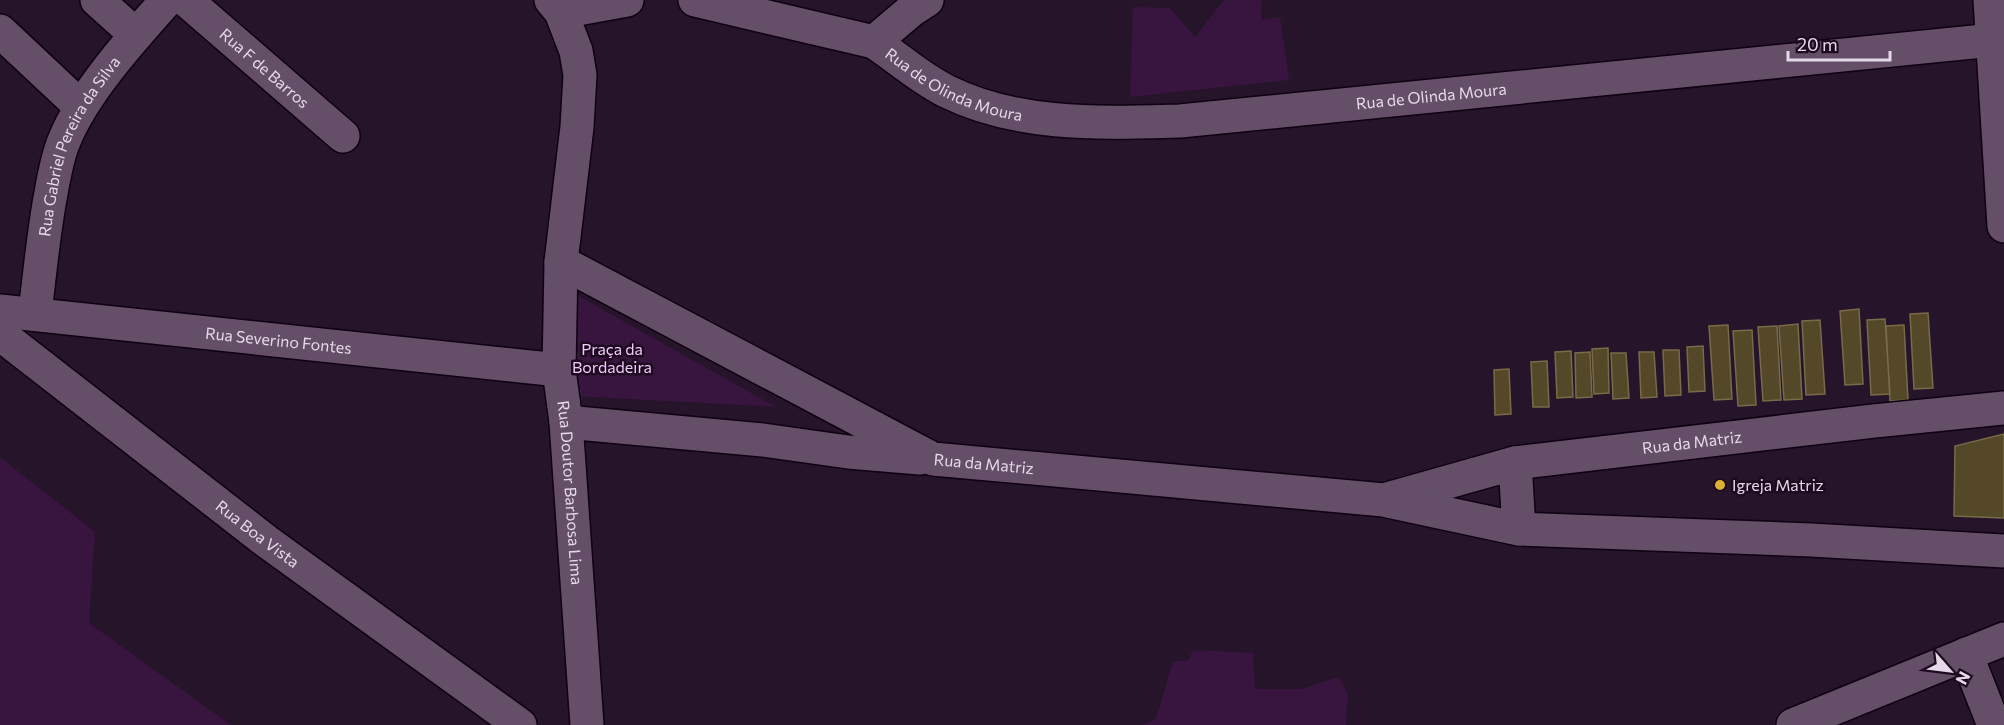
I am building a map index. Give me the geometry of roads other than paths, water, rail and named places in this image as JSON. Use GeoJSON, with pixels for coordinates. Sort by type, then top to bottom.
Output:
{"type":"FeatureCollection","features":[{"type":"Feature","properties":{"kind":"street"},"geometry":{"type":"LineString","coordinates":[[97,0],[136,35]]}},
{"type":"Feature","properties":{"kind":"street","name":"Rua Gabriel Pereira da Silva"},"geometry":{"type":"LineString","coordinates":[[35,314],[41,254],[53,180],[63,141],[81,107],[136,35],[167,0]]}},
{"type":"Feature","properties":{"kind":"street","name":"Rua F de Barros"},"geometry":{"type":"LineString","coordinates":[[186,0],[343,136]]}},
{"type":"Feature","properties":{"kind":"street"},"geometry":{"type":"LineString","coordinates":[[556,6],[627,0]]}},
{"type":"Feature","properties":{"kind":"street"},"geometry":{"type":"LineString","coordinates":[[695,0],[874,42],[927,0]]}},
{"type":"Feature","properties":{"kind":"street"},"geometry":{"type":"LineString","coordinates":[[1990,0],[1998,40],[2004,226]]}},
{"type":"Feature","properties":{"kind":"street","name":"Rua Doutor Barbosa Lima"},"geometry":{"type":"LineString","coordinates":[[556,6],[576,51],[580,75],[577,127],[561,262],[559,370],[566,422],[587,725]]}},
{"type":"Feature","properties":{"kind":"street"},"geometry":{"type":"LineString","coordinates":[[0,31],[81,107]]}},
{"type":"Feature","properties":{"kind":"street","name":"Rua de Olinda Moura"},"geometry":{"type":"LineString","coordinates":[[874,42],[947,92],[993,108],[1042,119],[1116,123],[1180,121],[1998,40]]}},
{"type":"Feature","properties":{"kind":"street","name":"Rua da Matriz"},"geometry":{"type":"LineString","coordinates":[[561,262],[933,459],[1384,500],[1519,529],[1811,540],[2004,551]]}},
{"type":"Feature","properties":{"kind":"street","name":"Rua Severino Fontes"},"geometry":{"type":"LineString","coordinates":[[0,311],[559,370]]}},
{"type":"Feature","properties":{"kind":"street","name":"Rua Boa Vista"},"geometry":{"type":"LineString","coordinates":[[0,334],[266,541],[520,725]]}},
{"type":"Feature","properties":{"kind":"street","name":"Rua da Matriz"},"geometry":{"type":"LineString","coordinates":[[1384,500],[1515,463],[1874,420],[2004,408]]}},
{"type":"Feature","properties":{"kind":"street"},"geometry":{"type":"LineString","coordinates":[[566,422],[763,440],[848,452],[933,459]]}},
{"type":"Feature","properties":{"kind":"street"},"geometry":{"type":"LineString","coordinates":[[1515,463],[1519,529]]}},
{"type":"Feature","properties":{"kind":"street"},"geometry":{"type":"LineString","coordinates":[[1792,725],[2004,639]]}},
{"type":"Feature","properties":{"kind":"street"},"geometry":{"type":"LineString","coordinates":[[1966,654],[1994,725]]}},
{"type":"Feature","properties":{"kind":"place","name":"Igreja Matriz"},"geometry":{"type":"Point","coordinates":[1720,485]}},
{"type":"Feature","properties":{"kind":"park label","name":"Praça da Bordadeira"},"geometry":{"type":"Point","coordinates":[612,358]}}]}
